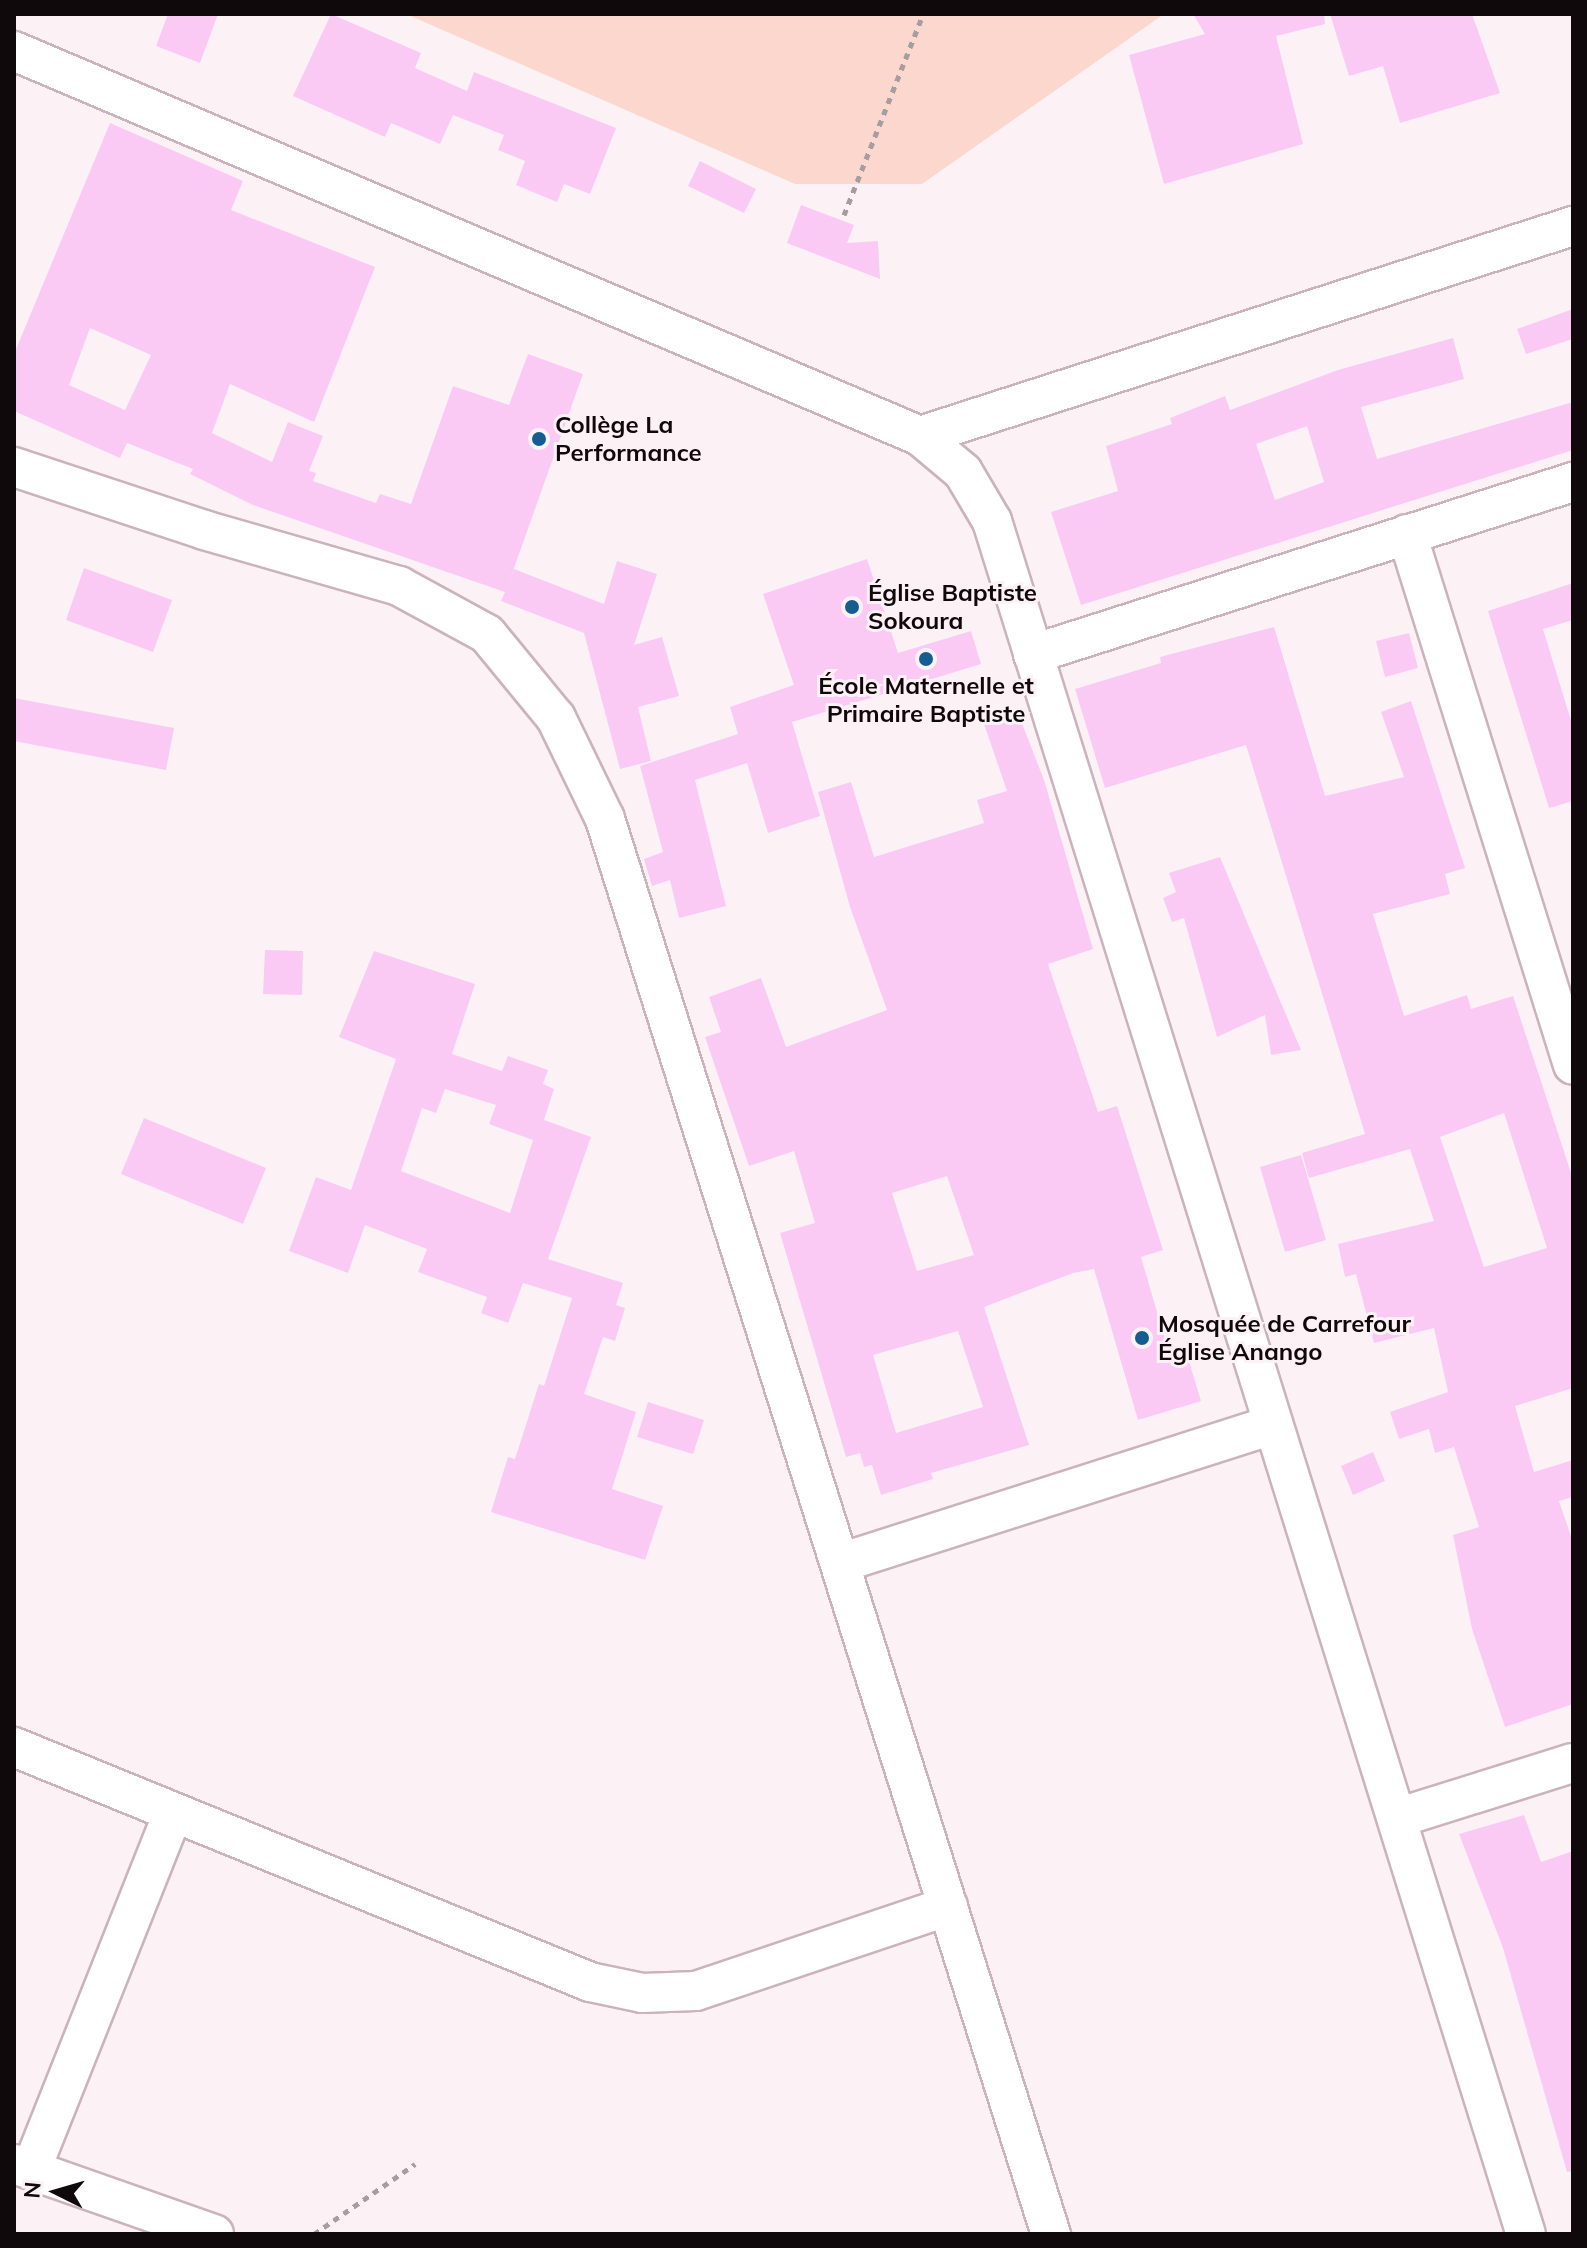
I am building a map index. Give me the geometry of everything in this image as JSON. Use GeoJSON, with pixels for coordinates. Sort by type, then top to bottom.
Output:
{"type":"FeatureCollection","features":[{"type":"Feature","properties":{"kind":"street"},"geometry":{"type":"LineString","coordinates":[[14,51],[920,436],[963,472],[992,521],[1526,2234]]}},
{"type":"Feature","properties":{"kind":"street"},"geometry":{"type":"LineString","coordinates":[[920,436],[1573,226]]}},
{"type":"Feature","properties":{"kind":"street"},"geometry":{"type":"LineString","coordinates":[[14,467],[204,530],[399,586],[487,634],[556,718],[605,819],[1051,2234]]}},
{"type":"Feature","properties":{"kind":"street"},"geometry":{"type":"LineString","coordinates":[[1033,654],[1573,482]]}},
{"type":"Feature","properties":{"kind":"street"},"geometry":{"type":"LineString","coordinates":[[1407,534],[1573,1065]]}},
{"type":"Feature","properties":{"kind":"street"},"geometry":{"type":"LineString","coordinates":[[840,1563],[1272,1425]]}},
{"type":"Feature","properties":{"kind":"street"},"geometry":{"type":"LineString","coordinates":[[14,1747],[172,1815],[590,1982],[642,1993],[696,1991],[948,1906]]}},
{"type":"Feature","properties":{"kind":"street"},"geometry":{"type":"LineString","coordinates":[[1397,1818],[1573,1763]]}},
{"type":"Feature","properties":{"kind":"street"},"geometry":{"type":"LineString","coordinates":[[172,1815],[23,2167],[214,2234]]}},
{"type":"Feature","properties":{"kind":"path"},"geometry":{"type":"LineString","coordinates":[[844,215],[923,14]]}},
{"type":"Feature","properties":{"kind":"path"},"geometry":{"type":"LineString","coordinates":[[314,2234],[415,2164]]}},
{"type":"Feature","properties":{"kind":"shaded area"},"geometry":{"type":"Polygon","coordinates":[[[406,14],[1164,14],[922,184],[795,184],[406,14]]]}},
{"type":"Feature","properties":{"kind":"building"},"geometry":{"type":"Polygon","coordinates":[[[168,14],[218,14],[200,63],[156,46],[168,14]]]}},
{"type":"Feature","properties":{"kind":"building"},"geometry":{"type":"Polygon","coordinates":[[[331,14],[421,53],[415,68],[467,91],[474,72],[616,128],[590,194],[564,184],[557,202],[516,185],[525,161],[498,150],[504,135],[453,115],[440,144],[391,123],[385,137],[293,96],[331,14]]]}},
{"type":"Feature","properties":{"kind":"building"},"geometry":{"type":"Polygon","coordinates":[[[1193,14],[1324,14],[1325,24],[1276,36],[1303,144],[1164,184],[1129,55],[1205,34],[1193,14]]]}},
{"type":"Feature","properties":{"kind":"building"},"geometry":{"type":"Polygon","coordinates":[[[1330,14],[1472,14],[1500,93],[1400,123],[1383,66],[1349,76],[1330,14]]]}},
{"type":"Feature","properties":{"kind":"building"},"geometry":{"type":"Polygon","coordinates":[[[110,123],[243,181],[231,210],[375,267],[314,422],[230,384],[212,433],[272,462],[288,422],[323,436],[309,471],[316,473],[313,481],[376,503],[380,494],[411,504],[453,386],[509,405],[528,354],[583,374],[508,585],[514,569],[604,604],[617,561],[657,574],[634,645],[662,637],[679,696],[638,707],[651,761],[620,769],[584,633],[501,601],[505,592],[253,505],[190,474],[193,469],[127,443],[120,458],[14,411],[14,354],[110,123]],[[90,328],[69,385],[125,410],[151,355],[90,328]]]}},
{"type":"Feature","properties":{"kind":"building"},"geometry":{"type":"Polygon","coordinates":[[[700,161],[756,189],[744,213],[688,186],[700,161]]]}},
{"type":"Feature","properties":{"kind":"building"},"geometry":{"type":"Polygon","coordinates":[[[801,205],[854,225],[847,243],[878,241],[880,279],[787,243],[801,205]]]}},
{"type":"Feature","properties":{"kind":"building"},"geometry":{"type":"Polygon","coordinates":[[[1573,309],[1573,339],[1526,354],[1517,329],[1573,309]]]}},
{"type":"Feature","properties":{"kind":"building"},"geometry":{"type":"Polygon","coordinates":[[[1453,338],[1464,379],[1361,407],[1377,459],[1573,402],[1573,450],[1081,605],[1051,512],[1118,491],[1106,446],[1172,424],[1170,418],[1225,396],[1230,410],[1338,370],[1453,338]],[[1307,426],[1256,444],[1275,500],[1324,482],[1307,426]]]}},
{"type":"Feature","properties":{"kind":"building"},"geometry":{"type":"Polygon","coordinates":[[[867,559],[898,653],[971,631],[981,664],[792,722],[820,816],[768,833],[747,763],[695,780],[726,906],[679,918],[670,880],[652,886],[644,859],[663,852],[640,766],[738,734],[730,707],[794,685],[763,594],[867,559]]]}},
{"type":"Feature","properties":{"kind":"building"},"geometry":{"type":"Polygon","coordinates":[[[84,568],[172,600],[153,652],[66,620],[84,568]]]}},
{"type":"Feature","properties":{"kind":"building"},"geometry":{"type":"Polygon","coordinates":[[[1573,583],[1573,620],[1543,629],[1573,727],[1573,801],[1549,808],[1488,611],[1573,583]]]}},
{"type":"Feature","properties":{"kind":"building"},"geometry":{"type":"Polygon","coordinates":[[[1274,627],[1325,796],[1404,777],[1381,712],[1411,701],[1465,868],[1445,874],[1450,894],[1373,914],[1404,1016],[1467,995],[1471,1009],[1513,996],[1573,1179],[1573,1388],[1515,1406],[1534,1472],[1573,1460],[1573,1497],[1559,1501],[1573,1542],[1573,1704],[1505,1727],[1472,1629],[1453,1535],[1479,1527],[1454,1447],[1435,1453],[1429,1429],[1399,1439],[1390,1412],[1448,1392],[1434,1328],[1374,1343],[1356,1274],[1345,1277],[1338,1244],[1434,1221],[1410,1149],[1309,1178],[1302,1153],[1365,1134],[1246,745],[1105,788],[1075,689],[1161,663],[1160,657],[1274,627]],[[1504,1113],[1440,1137],[1484,1267],[1547,1248],[1504,1113]]]}},
{"type":"Feature","properties":{"kind":"building"},"geometry":{"type":"Polygon","coordinates":[[[1409,633],[1418,668],[1385,677],[1376,641],[1409,633]]]}},
{"type":"Feature","properties":{"kind":"building"},"geometry":{"type":"Polygon","coordinates":[[[14,698],[174,728],[166,770],[14,741],[14,698]]]}},
{"type":"Feature","properties":{"kind":"building"},"geometry":{"type":"Polygon","coordinates":[[[1016,708],[1044,780],[1093,949],[1048,964],[1098,1112],[1117,1106],[1163,1250],[1141,1257],[1172,1363],[1188,1358],[1201,1401],[1138,1420],[1094,1269],[1073,1273],[984,1307],[1029,1445],[931,1473],[933,1479],[881,1495],[872,1465],[864,1467],[860,1453],[846,1457],[780,1233],[815,1223],[794,1151],[749,1166],[705,1037],[721,1032],[709,997],[761,978],[786,1047],[887,1010],[850,907],[818,792],[851,782],[874,857],[984,823],[977,800],[1007,791],[983,721],[1016,708]],[[947,1176],[892,1193],[917,1271],[974,1255],[947,1176]],[[958,1331],[873,1355],[896,1433],[983,1407],[958,1331]]]}},
{"type":"Feature","properties":{"kind":"building"},"geometry":{"type":"Polygon","coordinates":[[[1220,857],[1301,1050],[1271,1055],[1265,1015],[1217,1037],[1184,918],[1172,922],[1163,898],[1176,892],[1169,873],[1220,857]]]}},
{"type":"Feature","properties":{"kind":"building"},"geometry":{"type":"Polygon","coordinates":[[[265,950],[303,951],[302,995],[263,994],[265,950]]]}},
{"type":"Feature","properties":{"kind":"building"},"geometry":{"type":"Polygon","coordinates":[[[374,951],[475,984],[452,1054],[502,1071],[508,1056],[548,1070],[543,1084],[554,1089],[544,1120],[591,1137],[548,1259],[623,1283],[616,1305],[625,1308],[615,1341],[603,1337],[584,1394],[636,1412],[612,1489],[663,1506],[645,1560],[491,1512],[508,1457],[515,1459],[539,1384],[544,1386],[572,1298],[523,1283],[508,1323],[481,1313],[487,1297],[418,1272],[427,1249],[365,1225],[348,1273],[289,1251],[316,1177],[351,1190],[396,1059],[339,1037],[374,951]],[[445,1089],[436,1113],[422,1108],[401,1171],[510,1213],[533,1140],[489,1124],[496,1105],[445,1089]]]}},
{"type":"Feature","properties":{"kind":"building"},"geometry":{"type":"Polygon","coordinates":[[[144,1118],[266,1168],[243,1224],[121,1174],[144,1118]]]}},
{"type":"Feature","properties":{"kind":"building"},"geometry":{"type":"Polygon","coordinates":[[[1301,1155],[1326,1240],[1285,1252],[1260,1167],[1301,1155]]]}},
{"type":"Feature","properties":{"kind":"building"},"geometry":{"type":"Polygon","coordinates":[[[648,1402],[704,1420],[693,1454],[637,1437],[648,1402]]]}},
{"type":"Feature","properties":{"kind":"building"},"geometry":{"type":"Polygon","coordinates":[[[1373,1452],[1385,1481],[1353,1495],[1341,1466],[1373,1452]]]}},
{"type":"Feature","properties":{"kind":"building"},"geometry":{"type":"Polygon","coordinates":[[[1524,1815],[1541,1862],[1573,1851],[1573,2171],[1567,2172],[1503,1948],[1459,1834],[1524,1815]]]}},
{"type":"Feature","properties":{"kind":"place","name":"Collège La Performance"},"geometry":{"type":"Point","coordinates":[539,439]}},
{"type":"Feature","properties":{"kind":"place","name":"Église Baptiste Sokoura"},"geometry":{"type":"Point","coordinates":[852,607]}},
{"type":"Feature","properties":{"kind":"place","name":"École Maternelle et Primaire Baptiste"},"geometry":{"type":"Point","coordinates":[926,659]}},
{"type":"Feature","properties":{"kind":"place","name":"Mosquée de Carrefour Église Anango"},"geometry":{"type":"Point","coordinates":[1142,1338]}}]}
